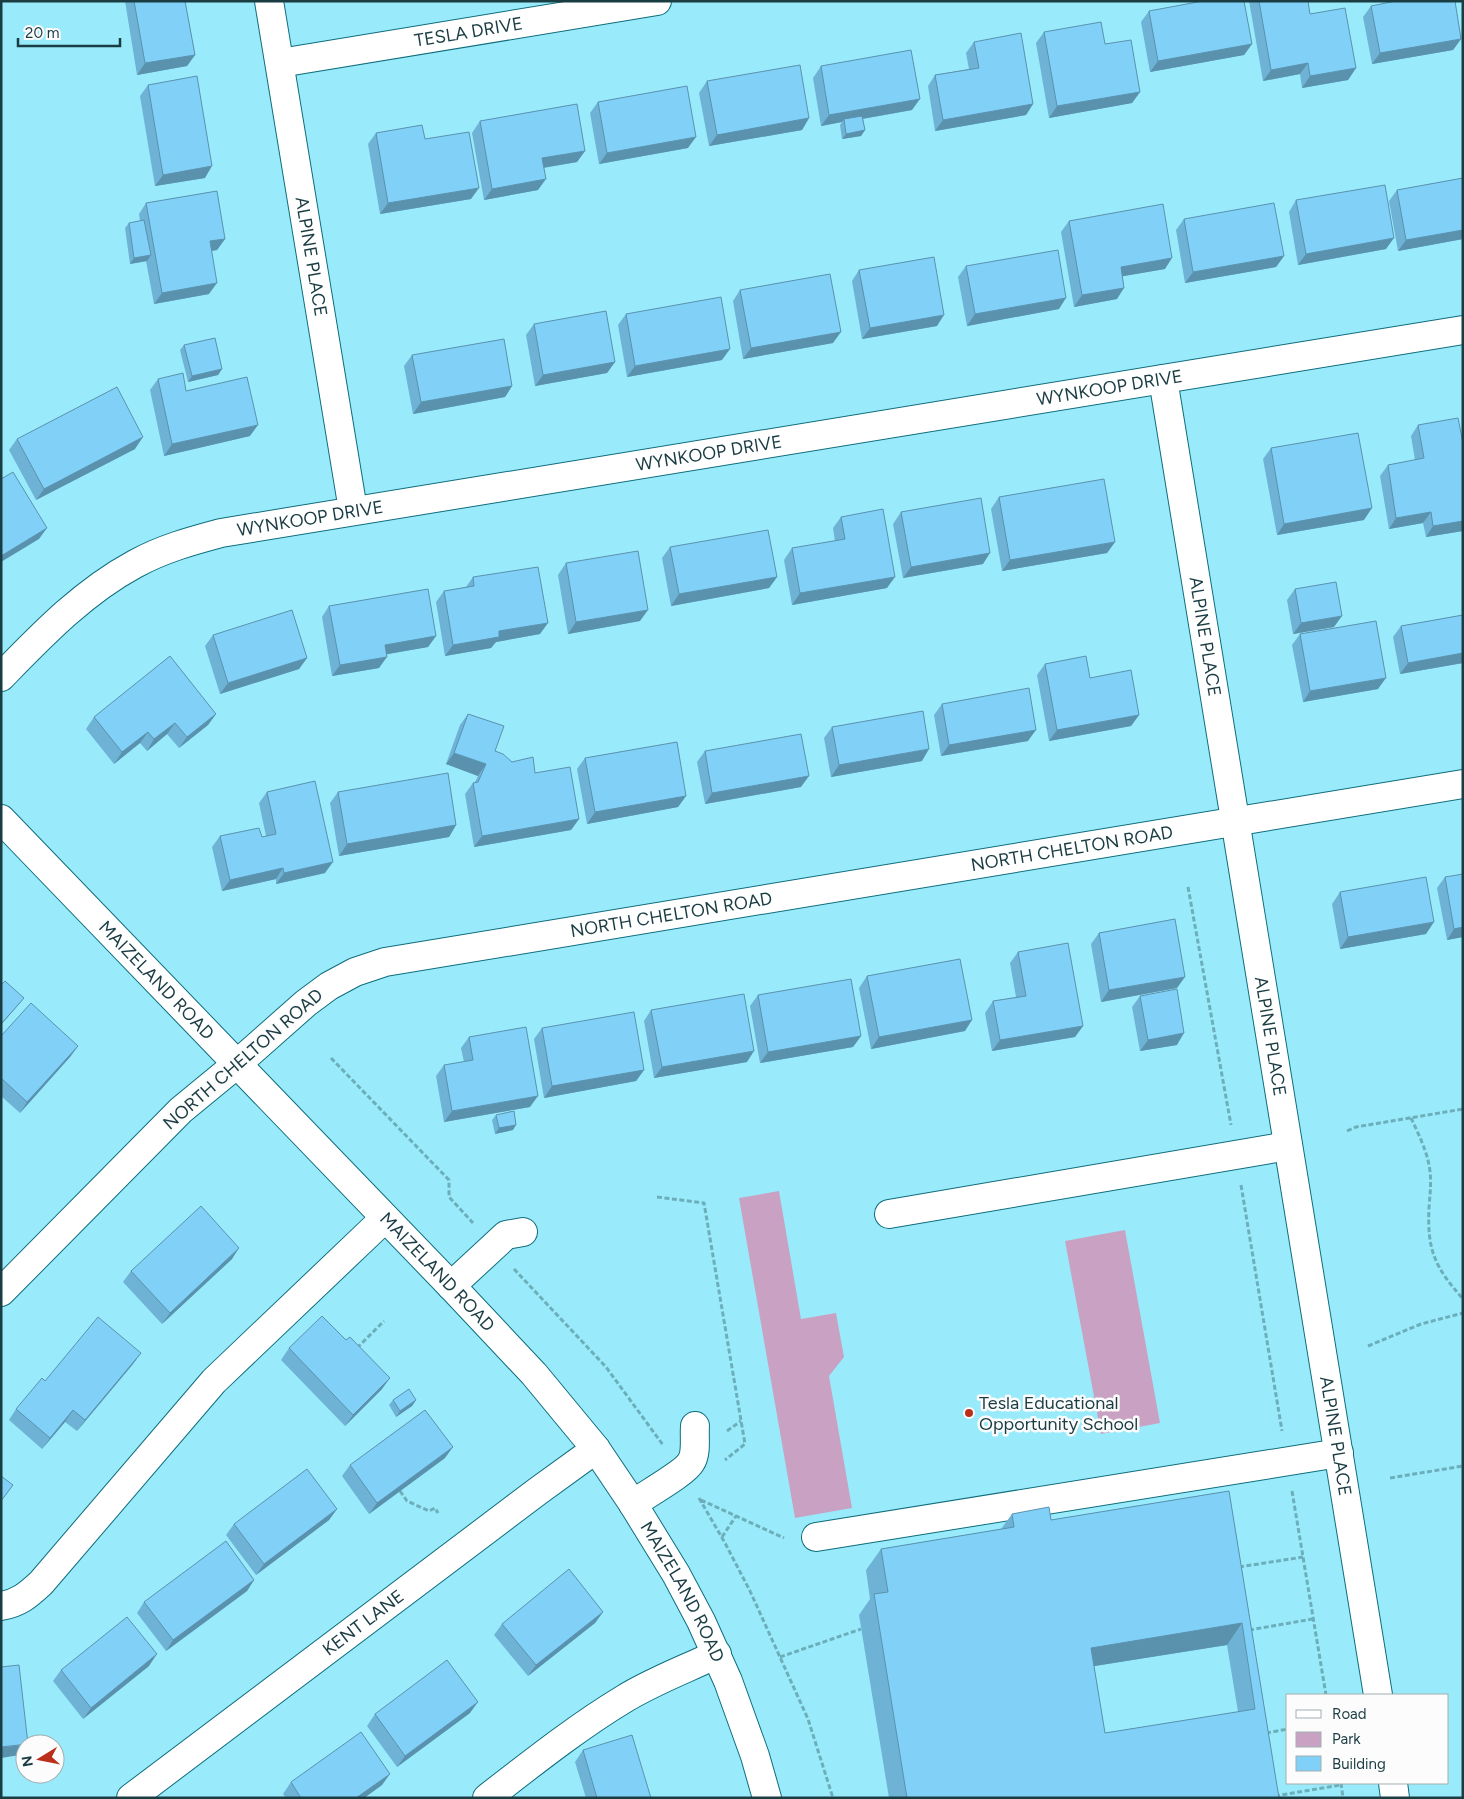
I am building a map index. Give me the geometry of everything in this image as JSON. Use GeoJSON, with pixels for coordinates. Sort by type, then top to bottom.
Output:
{"type":"FeatureCollection","features":[{"type":"Feature","properties":{"kind":"street","name":"ALPINE PLACE"},"geometry":{"type":"LineString","coordinates":[[269,1],[353,510]]}},
{"type":"Feature","properties":{"kind":"street","name":"TESLA DRIVE"},"geometry":{"type":"LineString","coordinates":[[280,63],[658,1]]}},
{"type":"Feature","properties":{"kind":"street","name":"WYNKOOP DRIVE"},"geometry":{"type":"LineString","coordinates":[[1,677],[60,619],[95,588],[136,563],[177,545],[221,533],[1463,330]]}},
{"type":"Feature","properties":{"kind":"street","name":"ALPINE PLACE"},"geometry":{"type":"LineString","coordinates":[[1163,379],[1378,1694]]}},
{"type":"Feature","properties":{"kind":"street","name":"NORTH CHELTON ROAD"},"geometry":{"type":"LineString","coordinates":[[1,1292],[181,1110],[306,1003],[329,986],[355,972],[385,962],[1463,784]]}},
{"type":"Feature","properties":{"kind":"street","name":"MAIZELAND ROAD"},"geometry":{"type":"LineString","coordinates":[[1,819],[237,1064],[278,1104],[451,1286],[534,1374],[596,1449],[633,1504],[676,1574],[717,1654],[740,1713],[767,1798]]}},
{"type":"Feature","properties":{"kind":"street"},"geometry":{"type":"LineString","coordinates":[[890,1214],[1288,1146]]}},
{"type":"Feature","properties":{"kind":"street"},"geometry":{"type":"LineString","coordinates":[[1,1606],[13,1604],[26,1597],[41,1582],[214,1380],[385,1218]]}},
{"type":"Feature","properties":{"kind":"street"},"geometry":{"type":"LineString","coordinates":[[451,1286],[506,1236],[523,1232]]}},
{"type":"Feature","properties":{"kind":"street"},"geometry":{"type":"LineString","coordinates":[[633,1504],[682,1471],[691,1462],[694,1452],[695,1426]]}},
{"type":"Feature","properties":{"kind":"street","name":"KENT LANE"},"geometry":{"type":"LineString","coordinates":[[131,1798],[596,1449]]}},
{"type":"Feature","properties":{"kind":"street"},"geometry":{"type":"LineString","coordinates":[[816,1537],[1339,1453]]}},
{"type":"Feature","properties":{"kind":"street"},"geometry":{"type":"LineString","coordinates":[[487,1798],[558,1743],[624,1699],[717,1654]]}},
{"type":"Feature","properties":{"kind":"street"},"geometry":{"type":"LineString","coordinates":[[1392,1784],[1395,1798]]}},
{"type":"Feature","properties":{"kind":"path"},"geometry":{"type":"LineString","coordinates":[[1188,887],[1236,1155],[1326,1694]]}},
{"type":"Feature","properties":{"kind":"path"},"geometry":{"type":"LineString","coordinates":[[331,1058],[449,1180],[449,1197],[606,1367],[682,1471],[722,1537],[750,1591],[808,1719],[832,1798]]}},
{"type":"Feature","properties":{"kind":"path"},"geometry":{"type":"LineString","coordinates":[[1347,1131],[1356,1127],[1463,1110]]}},
{"type":"Feature","properties":{"kind":"path"},"geometry":{"type":"LineString","coordinates":[[1411,1118],[1429,1165],[1431,1187],[1428,1228],[1430,1245],[1437,1265],[1447,1281],[1463,1298]]}},
{"type":"Feature","properties":{"kind":"path"},"geometry":{"type":"LineString","coordinates":[[657,1197],[704,1203],[745,1444],[722,1462]]}},
{"type":"Feature","properties":{"kind":"path"},"geometry":{"type":"LineString","coordinates":[[1368,1346],[1421,1324],[1463,1313]]}},
{"type":"Feature","properties":{"kind":"path"},"geometry":{"type":"LineString","coordinates":[[356,1348],[384,1320]]}},
{"type":"Feature","properties":{"kind":"path"},"geometry":{"type":"LineString","coordinates":[[1390,1478],[1463,1466]]}},
{"type":"Feature","properties":{"kind":"path"},"geometry":{"type":"LineString","coordinates":[[400,1491],[407,1501],[429,1511],[434,1508],[438,1513]]}},
{"type":"Feature","properties":{"kind":"path"},"geometry":{"type":"LineString","coordinates":[[722,1537],[736,1516]]}},
{"type":"Feature","properties":{"kind":"path"},"geometry":{"type":"LineString","coordinates":[[1235,1568],[1303,1557]]}},
{"type":"Feature","properties":{"kind":"path"},"geometry":{"type":"LineString","coordinates":[[1246,1631],[1313,1619]]}},
{"type":"Feature","properties":{"kind":"path"},"geometry":{"type":"LineString","coordinates":[[780,1657],[861,1628]]}},
{"type":"Feature","properties":{"kind":"path"},"geometry":{"type":"LineString","coordinates":[[1262,1734],[1286,1729]]}},
{"type":"Feature","properties":{"kind":"path"},"geometry":{"type":"LineString","coordinates":[[1272,1798],[1341,1784],[1343,1798]]}},
{"type":"Feature","properties":{"kind":"green space"},"geometry":{"type":"Polygon","coordinates":[[[779,1191],[801,1319],[836,1313],[844,1357],[829,1376],[852,1508],[795,1518],[739,1198],[779,1191]]]}},
{"type":"Feature","properties":{"kind":"green space"},"geometry":{"type":"Polygon","coordinates":[[[1125,1230],[1160,1423],[1101,1434],[1065,1241],[1125,1230]]]}},
{"type":"Feature","properties":{"kind":"building"},"geometry":{"type":"Polygon","coordinates":[[[134,1],[185,1],[195,55],[145,63],[134,1]]]}},
{"type":"Feature","properties":{"kind":"building"},"geometry":{"type":"Polygon","coordinates":[[[1203,1],[1244,1],[1252,44],[1158,61],[1149,11],[1203,1]]]}},
{"type":"Feature","properties":{"kind":"building"},"geometry":{"type":"Polygon","coordinates":[[[1259,1],[1308,1],[1310,14],[1345,8],[1356,68],[1310,76],[1308,63],[1271,70],[1259,1]]]}},
{"type":"Feature","properties":{"kind":"building"},"geometry":{"type":"Polygon","coordinates":[[[1396,1],[1455,1],[1461,39],[1380,53],[1371,6],[1396,1]]]}},
{"type":"Feature","properties":{"kind":"building"},"geometry":{"type":"Polygon","coordinates":[[[1101,22],[1105,44],[1131,40],[1140,92],[1057,106],[1044,32],[1101,22]]]}},
{"type":"Feature","properties":{"kind":"building"},"geometry":{"type":"Polygon","coordinates":[[[1021,33],[1033,104],[943,120],[935,75],[979,68],[974,42],[1021,33]]]}},
{"type":"Feature","properties":{"kind":"building"},"geometry":{"type":"Polygon","coordinates":[[[911,50],[920,99],[829,115],[821,66],[911,50]]]}},
{"type":"Feature","properties":{"kind":"building"},"geometry":{"type":"Polygon","coordinates":[[[800,65],[809,118],[717,135],[707,81],[800,65]]]}},
{"type":"Feature","properties":{"kind":"building"},"geometry":{"type":"Polygon","coordinates":[[[197,76],[212,166],[163,175],[148,85],[197,76]]]}},
{"type":"Feature","properties":{"kind":"building"},"geometry":{"type":"Polygon","coordinates":[[[687,86],[696,137],[607,153],[598,102],[687,86]]]}},
{"type":"Feature","properties":{"kind":"building"},"geometry":{"type":"Polygon","coordinates":[[[577,104],[585,151],[542,158],[546,179],[492,189],[480,121],[577,104]]]}},
{"type":"Feature","properties":{"kind":"building"},"geometry":{"type":"Polygon","coordinates":[[[862,116],[865,130],[846,134],[844,119],[862,116]]]}},
{"type":"Feature","properties":{"kind":"building"},"geometry":{"type":"Polygon","coordinates":[[[422,125],[425,139],[469,132],[479,188],[388,203],[376,133],[422,125]]]}},
{"type":"Feature","properties":{"kind":"building"},"geometry":{"type":"Polygon","coordinates":[[[1463,178],[1463,230],[1406,240],[1397,190],[1463,178]]]}},
{"type":"Feature","properties":{"kind":"building"},"geometry":{"type":"Polygon","coordinates":[[[1385,185],[1394,238],[1306,254],[1296,200],[1385,185]]]}},
{"type":"Feature","properties":{"kind":"building"},"geometry":{"type":"Polygon","coordinates":[[[217,191],[225,239],[210,241],[217,283],[162,293],[146,203],[217,191]]]}},
{"type":"Feature","properties":{"kind":"building"},"geometry":{"type":"Polygon","coordinates":[[[1274,203],[1284,256],[1193,272],[1184,219],[1274,203]]]}},
{"type":"Feature","properties":{"kind":"building"},"geometry":{"type":"Polygon","coordinates":[[[1163,204],[1172,258],[1121,267],[1124,288],[1082,295],[1069,221],[1163,204]]]}},
{"type":"Feature","properties":{"kind":"building"},"geometry":{"type":"Polygon","coordinates":[[[144,220],[151,255],[134,258],[129,223],[144,220]]]}},
{"type":"Feature","properties":{"kind":"building"},"geometry":{"type":"Polygon","coordinates":[[[1058,250],[1066,298],[975,314],[966,266],[1058,250]]]}},
{"type":"Feature","properties":{"kind":"building"},"geometry":{"type":"Polygon","coordinates":[[[934,257],[944,315],[870,328],[859,270],[934,257]]]}},
{"type":"Feature","properties":{"kind":"building"},"geometry":{"type":"Polygon","coordinates":[[[830,274],[841,332],[751,348],[740,290],[830,274]]]}},
{"type":"Feature","properties":{"kind":"building"},"geometry":{"type":"Polygon","coordinates":[[[721,297],[730,349],[635,366],[626,314],[721,297]]]}},
{"type":"Feature","properties":{"kind":"building"},"geometry":{"type":"Polygon","coordinates":[[[606,311],[615,362],[543,375],[534,324],[606,311]]]}},
{"type":"Feature","properties":{"kind":"building"},"geometry":{"type":"Polygon","coordinates":[[[215,338],[222,369],[192,376],[184,345],[215,338]]]}},
{"type":"Feature","properties":{"kind":"building"},"geometry":{"type":"Polygon","coordinates":[[[504,339],[512,386],[421,402],[412,355],[504,339]]]}},
{"type":"Feature","properties":{"kind":"building"},"geometry":{"type":"Polygon","coordinates":[[[183,373],[186,391],[247,377],[258,425],[172,444],[158,379],[183,373]]]}},
{"type":"Feature","properties":{"kind":"building"},"geometry":{"type":"Polygon","coordinates":[[[117,387],[143,437],[44,489],[17,439],[117,387]]]}},
{"type":"Feature","properties":{"kind":"building"},"geometry":{"type":"Polygon","coordinates":[[[1458,418],[1463,443],[1463,521],[1433,526],[1431,512],[1396,518],[1388,465],[1424,458],[1418,425],[1458,418]]]}},
{"type":"Feature","properties":{"kind":"building"},"geometry":{"type":"Polygon","coordinates":[[[1358,433],[1372,508],[1284,524],[1271,448],[1358,433]]]}},
{"type":"Feature","properties":{"kind":"building"},"geometry":{"type":"Polygon","coordinates":[[[13,472],[47,528],[1,556],[1,479],[13,472]]]}},
{"type":"Feature","properties":{"kind":"building"},"geometry":{"type":"Polygon","coordinates":[[[1104,479],[1115,542],[1010,560],[999,497],[1104,479]]]}},
{"type":"Feature","properties":{"kind":"building"},"geometry":{"type":"Polygon","coordinates":[[[981,498],[990,553],[911,567],[901,512],[981,498]]]}},
{"type":"Feature","properties":{"kind":"building"},"geometry":{"type":"Polygon","coordinates":[[[883,509],[895,577],[800,593],[792,548],[845,539],[841,517],[883,509]]]}},
{"type":"Feature","properties":{"kind":"building"},"geometry":{"type":"Polygon","coordinates":[[[768,530],[777,577],[679,594],[670,547],[768,530]]]}},
{"type":"Feature","properties":{"kind":"building"},"geometry":{"type":"Polygon","coordinates":[[[638,551],[648,610],[576,622],[566,563],[638,551]]]}},
{"type":"Feature","properties":{"kind":"building"},"geometry":{"type":"Polygon","coordinates":[[[538,567],[548,623],[499,631],[499,637],[453,645],[444,591],[474,586],[473,577],[538,567]]]}},
{"type":"Feature","properties":{"kind":"building"},"geometry":{"type":"Polygon","coordinates":[[[1336,582],[1342,616],[1301,623],[1295,589],[1336,582]]]}},
{"type":"Feature","properties":{"kind":"building"},"geometry":{"type":"Polygon","coordinates":[[[428,589],[436,636],[385,645],[387,657],[340,665],[329,606],[428,589]]]}},
{"type":"Feature","properties":{"kind":"building"},"geometry":{"type":"Polygon","coordinates":[[[292,610],[307,658],[228,683],[213,635],[292,610]]]}},
{"type":"Feature","properties":{"kind":"building"},"geometry":{"type":"Polygon","coordinates":[[[1463,615],[1463,653],[1408,663],[1401,626],[1463,615]]]}},
{"type":"Feature","properties":{"kind":"building"},"geometry":{"type":"Polygon","coordinates":[[[1376,621],[1386,678],[1310,691],[1300,634],[1376,621]]]}},
{"type":"Feature","properties":{"kind":"building"},"geometry":{"type":"Polygon","coordinates":[[[170,656],[216,714],[187,737],[175,723],[154,739],[148,732],[122,752],[94,717],[170,656]]]}},
{"type":"Feature","properties":{"kind":"building"},"geometry":{"type":"Polygon","coordinates":[[[1086,656],[1090,678],[1131,670],[1139,715],[1057,730],[1045,664],[1086,656]]]}},
{"type":"Feature","properties":{"kind":"building"},"geometry":{"type":"Polygon","coordinates":[[[1029,688],[1036,730],[949,745],[942,704],[1029,688]]]}},
{"type":"Feature","properties":{"kind":"building"},"geometry":{"type":"Polygon","coordinates":[[[923,711],[929,749],[839,765],[832,727],[923,711]]]}},
{"type":"Feature","properties":{"kind":"building"},"geometry":{"type":"Polygon","coordinates":[[[468,714],[504,726],[495,751],[503,754],[512,762],[533,757],[535,773],[570,767],[579,819],[482,836],[473,783],[478,782],[486,764],[454,753],[468,714]]]}},
{"type":"Feature","properties":{"kind":"building"},"geometry":{"type":"Polygon","coordinates":[[[801,734],[809,776],[712,793],[705,751],[801,734]]]}},
{"type":"Feature","properties":{"kind":"building"},"geometry":{"type":"Polygon","coordinates":[[[677,742],[686,796],[595,812],[585,758],[677,742]]]}},
{"type":"Feature","properties":{"kind":"building"},"geometry":{"type":"Polygon","coordinates":[[[448,773],[456,825],[347,844],[338,792],[448,773]]]}},
{"type":"Feature","properties":{"kind":"building"},"geometry":{"type":"Polygon","coordinates":[[[315,781],[333,862],[284,873],[283,868],[230,880],[220,836],[259,828],[262,837],[276,834],[267,792],[315,781]]]}},
{"type":"Feature","properties":{"kind":"building"},"geometry":{"type":"Polygon","coordinates":[[[1463,874],[1463,927],[1454,929],[1445,877],[1463,874]]]}},
{"type":"Feature","properties":{"kind":"building"},"geometry":{"type":"Polygon","coordinates":[[[1426,877],[1434,922],[1348,937],[1340,892],[1426,877]]]}},
{"type":"Feature","properties":{"kind":"building"},"geometry":{"type":"Polygon","coordinates":[[[1175,919],[1185,977],[1109,990],[1099,933],[1175,919]]]}},
{"type":"Feature","properties":{"kind":"building"},"geometry":{"type":"Polygon","coordinates":[[[1068,943],[1083,1026],[1000,1040],[993,1001],[1026,996],[1018,952],[1068,943]]]}},
{"type":"Feature","properties":{"kind":"building"},"geometry":{"type":"Polygon","coordinates":[[[960,959],[972,1020],[879,1037],[867,976],[960,959]]]}},
{"type":"Feature","properties":{"kind":"building"},"geometry":{"type":"Polygon","coordinates":[[[851,979],[861,1036],[768,1052],[758,995],[851,979]]]}},
{"type":"Feature","properties":{"kind":"building"},"geometry":{"type":"Polygon","coordinates":[[[5,981],[24,998],[1,1024],[1,985],[5,981]]]}},
{"type":"Feature","properties":{"kind":"building"},"geometry":{"type":"Polygon","coordinates":[[[1177,989],[1184,1033],[1148,1040],[1140,996],[1177,989]]]}},
{"type":"Feature","properties":{"kind":"building"},"geometry":{"type":"Polygon","coordinates":[[[744,994],[754,1051],[662,1067],[651,1010],[744,994]]]}},
{"type":"Feature","properties":{"kind":"building"},"geometry":{"type":"Polygon","coordinates":[[[31,1003],[78,1046],[27,1102],[1,1078],[1,1036],[31,1003]]]}},
{"type":"Feature","properties":{"kind":"building"},"geometry":{"type":"Polygon","coordinates":[[[634,1012],[644,1070],[552,1086],[542,1028],[634,1012]]]}},
{"type":"Feature","properties":{"kind":"building"},"geometry":{"type":"Polygon","coordinates":[[[526,1027],[538,1096],[452,1111],[444,1065],[473,1060],[469,1037],[526,1027]]]}},
{"type":"Feature","properties":{"kind":"building"},"geometry":{"type":"Polygon","coordinates":[[[514,1111],[516,1125],[499,1128],[496,1115],[514,1111]]]}},
{"type":"Feature","properties":{"kind":"building"},"geometry":{"type":"Polygon","coordinates":[[[201,1206],[239,1248],[170,1313],[131,1271],[201,1206]]]}},
{"type":"Feature","properties":{"kind":"building"},"geometry":{"type":"Polygon","coordinates":[[[322,1316],[346,1340],[350,1337],[390,1378],[353,1415],[289,1348],[322,1316]]]}},
{"type":"Feature","properties":{"kind":"building"},"geometry":{"type":"Polygon","coordinates":[[[98,1317],[141,1353],[85,1420],[73,1410],[50,1438],[16,1409],[42,1378],[45,1381],[98,1317]]]}},
{"type":"Feature","properties":{"kind":"building"},"geometry":{"type":"Polygon","coordinates":[[[409,1389],[416,1400],[400,1411],[393,1400],[409,1389]]]}},
{"type":"Feature","properties":{"kind":"building"},"geometry":{"type":"Polygon","coordinates":[[[425,1410],[453,1447],[377,1503],[350,1465],[425,1410]]]}},
{"type":"Feature","properties":{"kind":"building"},"geometry":{"type":"Polygon","coordinates":[[[307,1469],[337,1509],[264,1564],[234,1524],[307,1469]]]}},
{"type":"Feature","properties":{"kind":"building"},"geometry":{"type":"Polygon","coordinates":[[[1,1476],[13,1485],[1,1501],[1,1476]]]}},
{"type":"Feature","properties":{"kind":"building"},"geometry":{"type":"Polygon","coordinates":[[[1229,1491],[1279,1798],[907,1798],[874,1594],[888,1592],[881,1549],[1014,1527],[1012,1514],[1049,1507],[1051,1520],[1229,1491]],[[1242,1623],[1091,1648],[1105,1733],[1255,1709],[1242,1623]]]}},
{"type":"Feature","properties":{"kind":"building"},"geometry":{"type":"Polygon","coordinates":[[[226,1541],[254,1580],[173,1640],[144,1602],[226,1541]]]}},
{"type":"Feature","properties":{"kind":"building"},"geometry":{"type":"Polygon","coordinates":[[[569,1569],[603,1612],[536,1665],[502,1624],[569,1569]]]}},
{"type":"Feature","properties":{"kind":"building"},"geometry":{"type":"Polygon","coordinates":[[[127,1617],[157,1654],[91,1708],[61,1670],[127,1617]]]}},
{"type":"Feature","properties":{"kind":"building"},"geometry":{"type":"Polygon","coordinates":[[[447,1660],[478,1702],[405,1756],[375,1714],[447,1660]]]}},
{"type":"Feature","properties":{"kind":"building"},"geometry":{"type":"Polygon","coordinates":[[[19,1665],[27,1734],[15,1734],[15,1745],[1,1747],[1,1667],[19,1665]]]}},
{"type":"Feature","properties":{"kind":"building"},"geometry":{"type":"Polygon","coordinates":[[[361,1732],[390,1774],[356,1798],[301,1798],[291,1782],[361,1732]]]}},
{"type":"Feature","properties":{"kind":"building"},"geometry":{"type":"Polygon","coordinates":[[[632,1735],[651,1798],[597,1798],[583,1750],[632,1735]]]}},
{"type":"Feature","properties":{"kind":"place","name":"Tesla Educational Opportunity School"},"geometry":{"type":"Point","coordinates":[969,1413]}}]}
